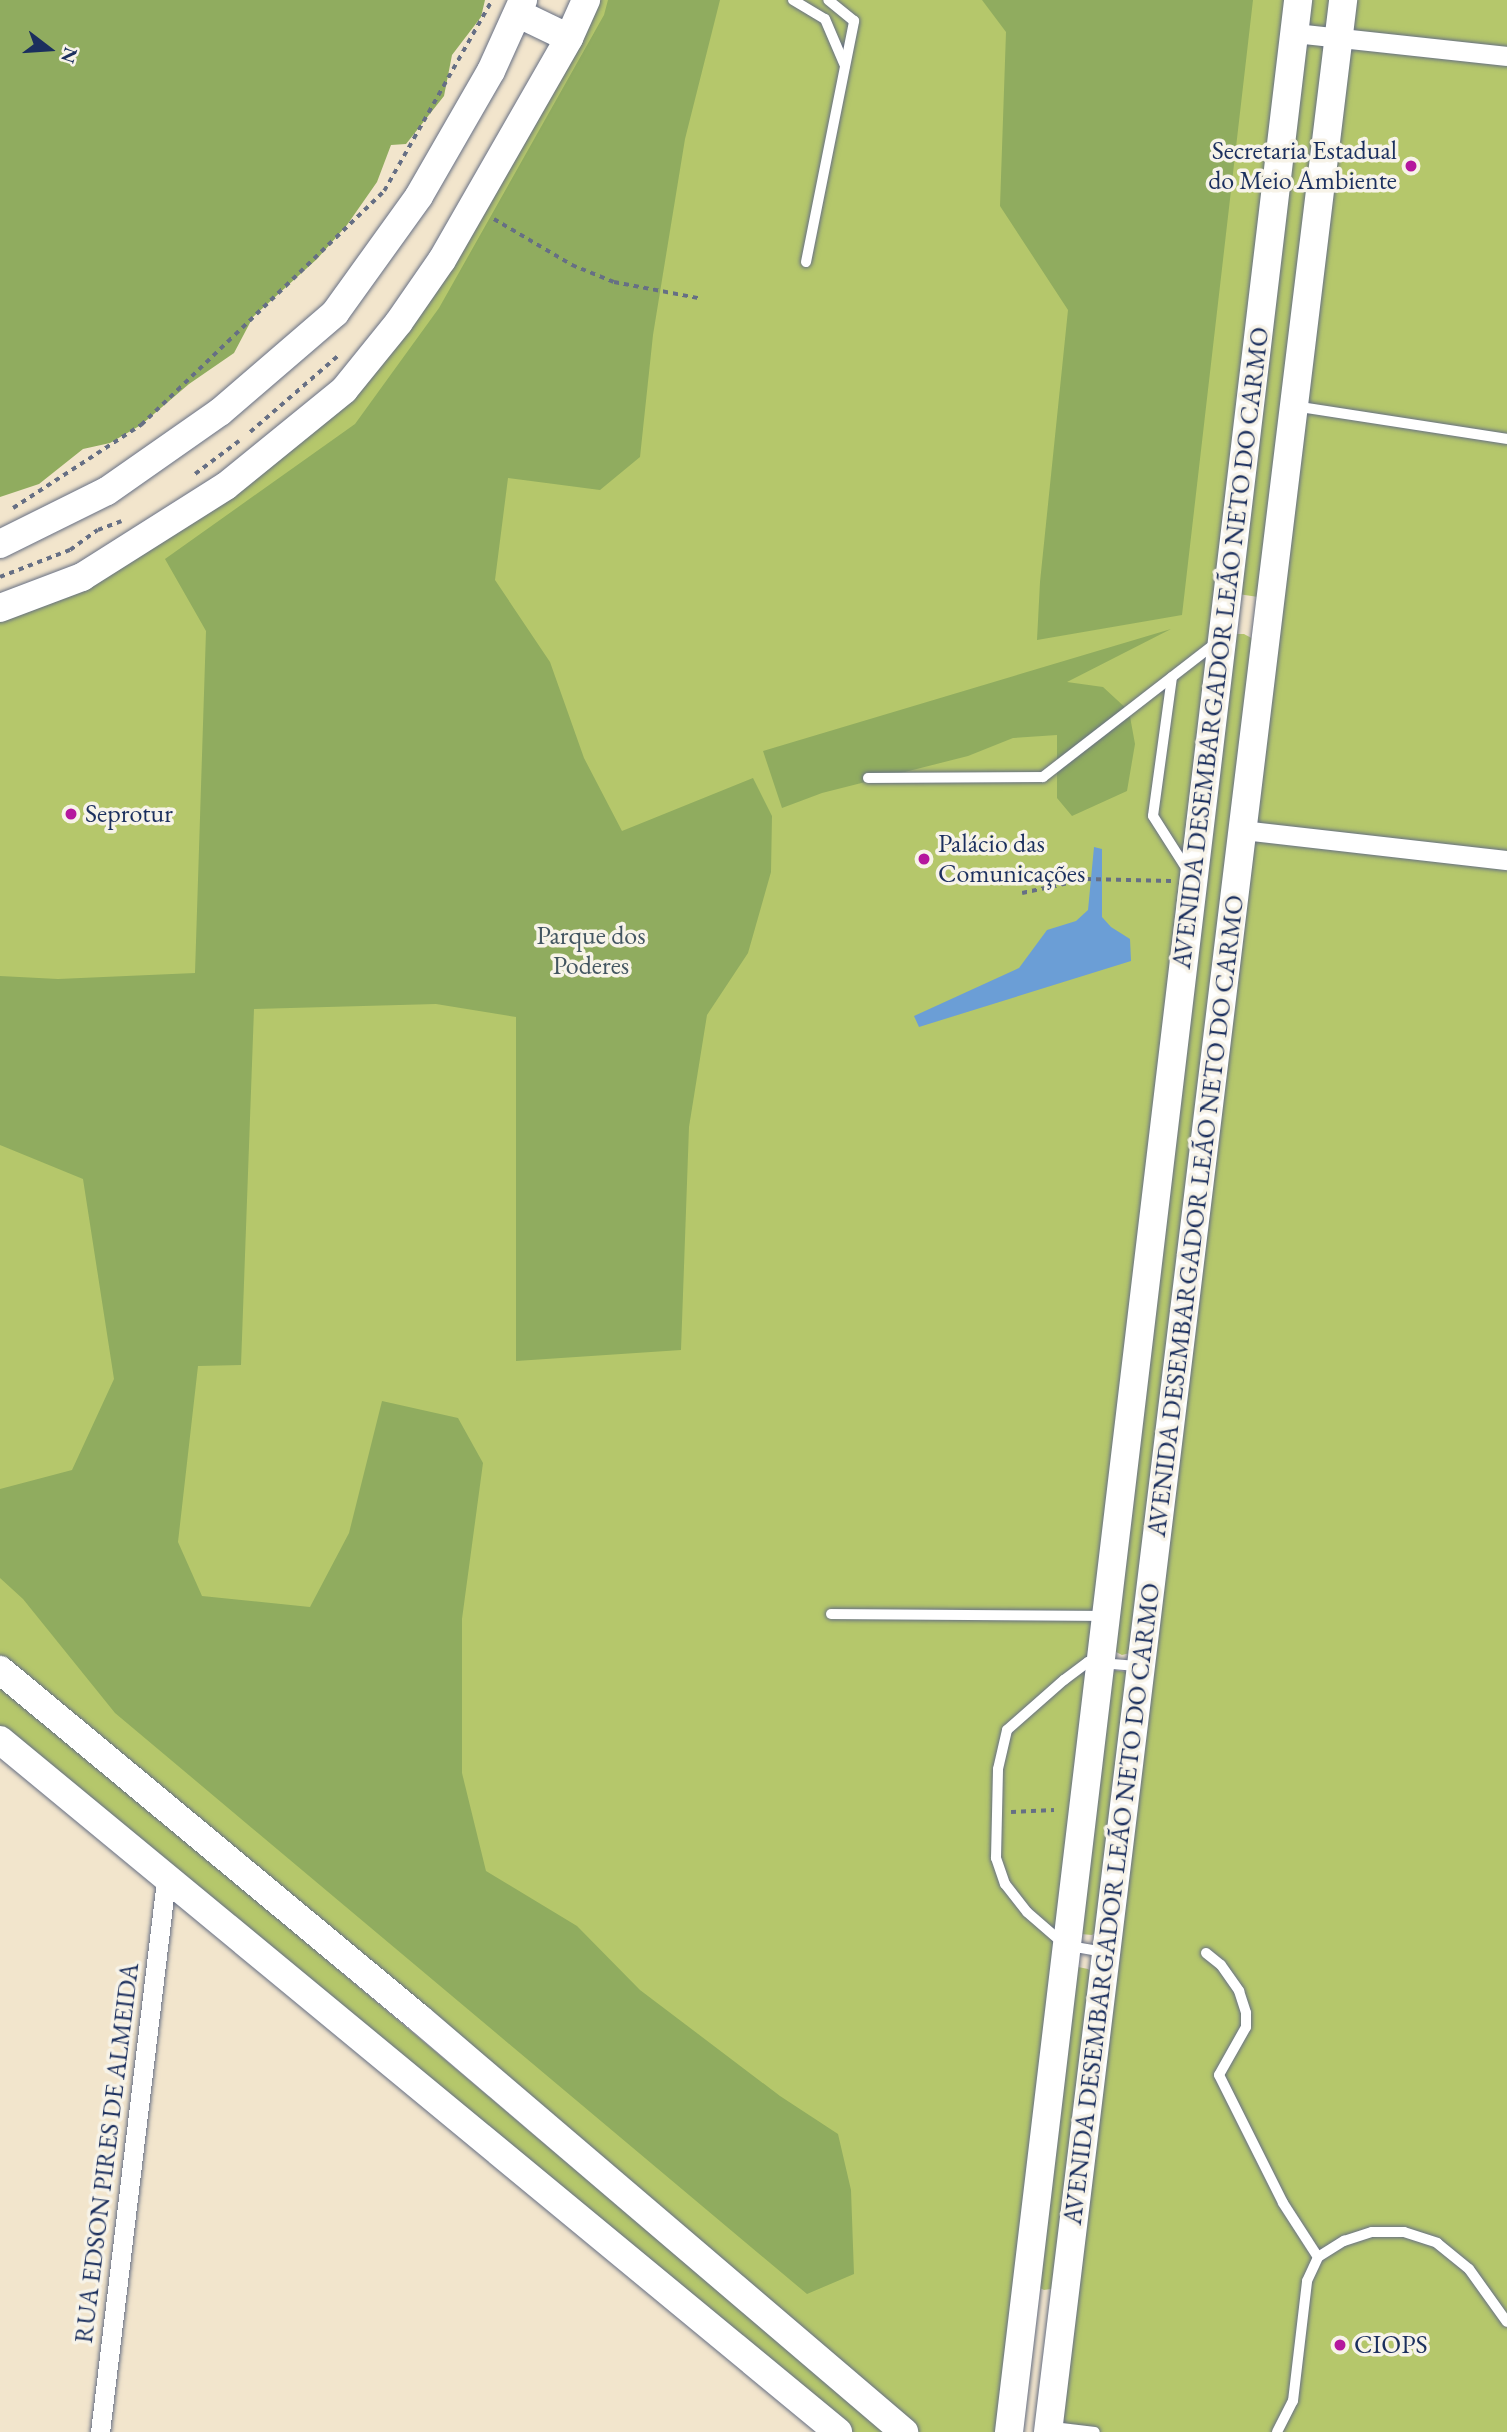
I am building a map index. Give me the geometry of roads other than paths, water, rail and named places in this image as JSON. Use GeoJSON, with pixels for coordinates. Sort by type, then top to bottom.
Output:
{"type":"FeatureCollection","features":[{"type":"Feature","properties":{"kind":"main road"},"geometry":{"type":"LineString","coordinates":[[0,608],[82,577],[226,486],[344,390],[406,312],[442,260],[569,38],[586,0]]}},
{"type":"Feature","properties":{"kind":"main road","name":"AVENIDA DESEMBARGADOR LEÃO NETO DO CARMO"},"geometry":{"type":"LineString","coordinates":[[1008,2429],[1298,0]]}},
{"type":"Feature","properties":{"kind":"main road","name":"AVENIDA DESEMBARGADOR LEÃO NETO DO CARMO"},"geometry":{"type":"LineString","coordinates":[[1048,2429],[1343,0]]}},
{"type":"Feature","properties":{"kind":"main road"},"geometry":{"type":"LineString","coordinates":[[0,544],[107,491],[220,412],[335,313],[419,196],[491,71],[521,7],[569,38]]}},
{"type":"Feature","properties":{"kind":"main road"},"geometry":{"type":"LineString","coordinates":[[1224,626],[1270,618]]}},
{"type":"Feature","properties":{"kind":"main road"},"geometry":{"type":"LineString","coordinates":[[0,1670],[419,2018],[904,2432]]}},
{"type":"Feature","properties":{"kind":"main road"},"geometry":{"type":"LineString","coordinates":[[0,1740],[166,1880],[838,2432]]}},
{"type":"Feature","properties":{"kind":"main road"},"geometry":{"type":"LineString","coordinates":[[1023,2299],[1063,2305]]}},
{"type":"Feature","properties":{"kind":"street"},"geometry":{"type":"LineString","coordinates":[[1295,33],[1507,56]]}},
{"type":"Feature","properties":{"kind":"street"},"geometry":{"type":"LineString","coordinates":[[1242,830],[1507,860]]}},
{"type":"Feature","properties":{"kind":"street","name":"RUA EDSON PIRES DE ALMEIDA"},"geometry":{"type":"LineString","coordinates":[[100,2432],[166,1880]]}},
{"type":"Feature","properties":{"kind":"lane"},"geometry":{"type":"LineString","coordinates":[[793,0],[825,19],[846,66]]}},
{"type":"Feature","properties":{"kind":"lane"},"geometry":{"type":"LineString","coordinates":[[806,261],[854,21],[828,0]]}},
{"type":"Feature","properties":{"kind":"lane"},"geometry":{"type":"LineString","coordinates":[[1294,406],[1507,439]]}},
{"type":"Feature","properties":{"kind":"lane"},"geometry":{"type":"LineString","coordinates":[[868,778],[1044,777],[1172,677],[1224,626]]}},
{"type":"Feature","properties":{"kind":"lane"},"geometry":{"type":"LineString","coordinates":[[1172,677],[1153,816],[1194,881]]}},
{"type":"Feature","properties":{"kind":"lane"},"geometry":{"type":"LineString","coordinates":[[831,1614],[1106,1616]]}},
{"type":"Feature","properties":{"kind":"lane"},"geometry":{"type":"LineString","coordinates":[[1106,1952],[1065,1945],[1027,1912],[1005,1884],[996,1858],[998,1769],[1007,1730],[1088,1662],[1141,1667]]}},
{"type":"Feature","properties":{"kind":"lane"},"geometry":{"type":"LineString","coordinates":[[1206,1953],[1221,1965],[1239,1991],[1246,2012],[1246,2026],[1219,2075],[1283,2203],[1318,2257]]}},
{"type":"Feature","properties":{"kind":"lane"},"geometry":{"type":"LineString","coordinates":[[1277,2432],[1293,2401],[1307,2281],[1318,2257],[1344,2241],[1372,2232],[1404,2232],[1437,2243],[1469,2269],[1507,2322]]}},
{"type":"Feature","properties":{"kind":"lane"},"geometry":{"type":"LineString","coordinates":[[1048,2429],[1094,2432]]}},
{"type":"Feature","properties":{"kind":"water"},"geometry":{"type":"Polygon","coordinates":[[[1094,847],[1102,849],[1102,917],[1111,927],[1130,939],[1131,961],[919,1027],[914,1016],[1019,968],[1047,930],[1076,921],[1088,910],[1094,847]]]}},
{"type":"Feature","properties":{"kind":"place","name":"Secretaria Estadual do Meio Ambiente"},"geometry":{"type":"Point","coordinates":[1411,166]}},
{"type":"Feature","properties":{"kind":"place","name":"Seprotur"},"geometry":{"type":"Point","coordinates":[71,814]}},
{"type":"Feature","properties":{"kind":"place","name":"Palácio das Comunicações"},"geometry":{"type":"Point","coordinates":[924,859]}},
{"type":"Feature","properties":{"kind":"place","name":"CIOPS"},"geometry":{"type":"Point","coordinates":[1340,2345]}},
{"type":"Feature","properties":{"kind":"park label","name":"Parque dos Poderes"},"geometry":{"type":"Point","coordinates":[591,951]}}]}
